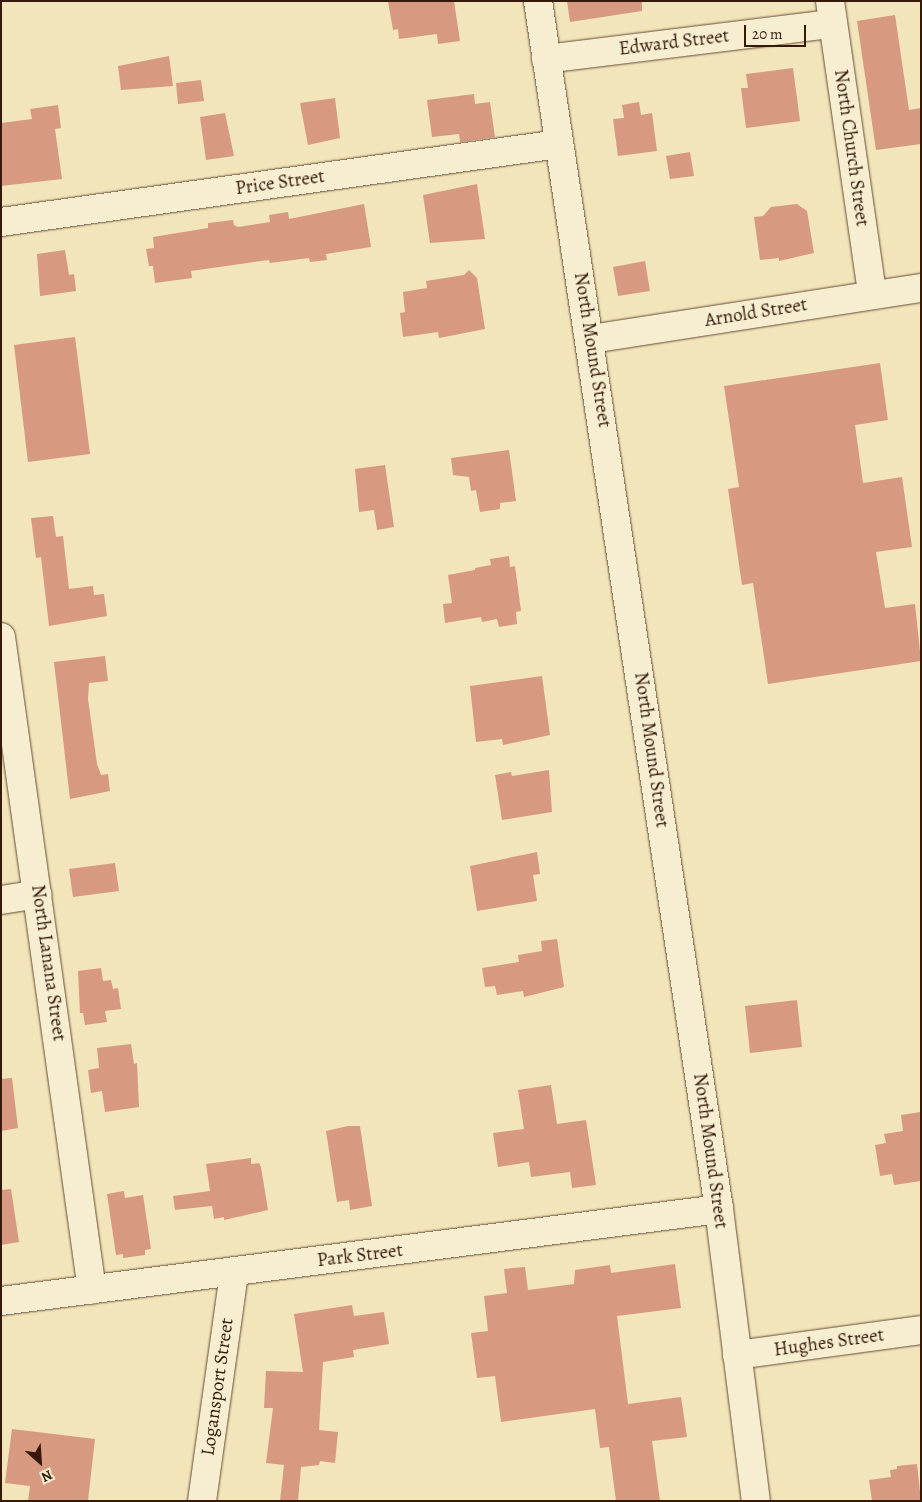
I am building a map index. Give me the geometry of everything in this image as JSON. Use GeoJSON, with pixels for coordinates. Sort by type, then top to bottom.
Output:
{"type":"FeatureCollection","features":[{"type":"Feature","properties":{"kind":"street","name":"North Mound Street"},"geometry":{"type":"LineString","coordinates":[[538,1],[558,144],[591,339],[719,1209],[756,1501]]}},
{"type":"Feature","properties":{"kind":"street","name":"Edward Street"},"geometry":{"type":"LineString","coordinates":[[546,59],[831,12]]}},
{"type":"Feature","properties":{"kind":"street","name":"North Church Street"},"geometry":{"type":"LineString","coordinates":[[831,12],[872,294]]}},
{"type":"Feature","properties":{"kind":"street","name":"Price Street"},"geometry":{"type":"LineString","coordinates":[[1,222],[558,144]]}},
{"type":"Feature","properties":{"kind":"street","name":"Arnold Street"},"geometry":{"type":"LineString","coordinates":[[591,339],[872,294],[921,288]]}},
{"type":"Feature","properties":{"kind":"street","name":"North Lanana Street"},"geometry":{"type":"LineString","coordinates":[[1,637],[92,1290]]}},
{"type":"Feature","properties":{"kind":"street"},"geometry":{"type":"LineString","coordinates":[[1,900],[38,894]]}},
{"type":"Feature","properties":{"kind":"street","name":"Park Street"},"geometry":{"type":"LineString","coordinates":[[1,1301],[719,1209]]}},
{"type":"Feature","properties":{"kind":"street","name":"Logansport Street"},"geometry":{"type":"LineString","coordinates":[[202,1501],[234,1272]]}},
{"type":"Feature","properties":{"kind":"street","name":"Hughes Street"},"geometry":{"type":"LineString","coordinates":[[737,1355],[921,1330]]}},
{"type":"Feature","properties":{"kind":"building"},"geometry":{"type":"Polygon","coordinates":[[[388,1],[454,1],[460,41],[438,44],[437,34],[399,39],[398,29],[393,30],[388,1]]]}},
{"type":"Feature","properties":{"kind":"building"},"geometry":{"type":"Polygon","coordinates":[[[567,1],[642,1],[642,11],[570,22],[567,1]]]}},
{"type":"Feature","properties":{"kind":"building"},"geometry":{"type":"Polygon","coordinates":[[[895,15],[909,110],[921,108],[921,144],[876,150],[857,21],[895,15]]]}},
{"type":"Feature","properties":{"kind":"building"},"geometry":{"type":"Polygon","coordinates":[[[169,56],[173,86],[121,90],[118,66],[169,56]]]}},
{"type":"Feature","properties":{"kind":"building"},"geometry":{"type":"Polygon","coordinates":[[[793,68],[800,121],[746,128],[741,88],[748,88],[746,74],[793,68]]]}},
{"type":"Feature","properties":{"kind":"building"},"geometry":{"type":"Polygon","coordinates":[[[201,80],[204,101],[178,104],[176,83],[201,80]]]}},
{"type":"Feature","properties":{"kind":"building"},"geometry":{"type":"Polygon","coordinates":[[[474,94],[475,104],[490,102],[495,137],[460,142],[459,134],[432,137],[427,100],[474,94]]]}},
{"type":"Feature","properties":{"kind":"building"},"geometry":{"type":"Polygon","coordinates":[[[335,98],[340,138],[308,145],[300,103],[335,98]]]}},
{"type":"Feature","properties":{"kind":"building"},"geometry":{"type":"Polygon","coordinates":[[[639,102],[641,115],[652,113],[657,151],[618,156],[613,119],[624,118],[622,105],[639,102]]]}},
{"type":"Feature","properties":{"kind":"building"},"geometry":{"type":"Polygon","coordinates":[[[58,105],[61,128],[55,129],[62,179],[1,186],[1,123],[32,119],[30,109],[58,105]]]}},
{"type":"Feature","properties":{"kind":"building"},"geometry":{"type":"Polygon","coordinates":[[[225,113],[234,156],[206,160],[200,117],[225,113]]]}},
{"type":"Feature","properties":{"kind":"building"},"geometry":{"type":"Polygon","coordinates":[[[690,152],[694,176],[670,179],[666,156],[690,152]]]}},
{"type":"Feature","properties":{"kind":"building"},"geometry":{"type":"Polygon","coordinates":[[[477,184],[485,239],[430,243],[423,195],[477,184]]]}},
{"type":"Feature","properties":{"kind":"building"},"geometry":{"type":"Polygon","coordinates":[[[364,204],[371,247],[326,254],[327,260],[310,262],[309,258],[270,263],[269,260],[191,271],[192,278],[155,283],[153,266],[149,266],[146,249],[154,248],[153,237],[208,228],[208,223],[233,220],[234,225],[238,227],[270,222],[269,215],[288,212],[289,219],[364,204]]]}},
{"type":"Feature","properties":{"kind":"building"},"geometry":{"type":"Polygon","coordinates":[[[797,204],[807,211],[814,253],[779,261],[779,258],[760,260],[754,217],[763,216],[771,207],[797,204]]]}},
{"type":"Feature","properties":{"kind":"building"},"geometry":{"type":"Polygon","coordinates":[[[65,250],[69,275],[74,274],[76,291],[40,296],[37,254],[65,250]]]}},
{"type":"Feature","properties":{"kind":"building"},"geometry":{"type":"Polygon","coordinates":[[[645,261],[650,291],[618,296],[613,267],[645,261]]]}},
{"type":"Feature","properties":{"kind":"building"},"geometry":{"type":"Polygon","coordinates":[[[469,270],[477,278],[485,329],[439,338],[438,332],[403,337],[400,313],[405,312],[403,292],[427,288],[426,281],[464,275],[469,270]]]}},
{"type":"Feature","properties":{"kind":"building"},"geometry":{"type":"Polygon","coordinates":[[[75,337],[90,454],[28,462],[14,345],[75,337]]]}},
{"type":"Feature","properties":{"kind":"building"},"geometry":{"type":"Polygon","coordinates":[[[880,363],[888,420],[855,425],[863,483],[902,477],[912,547],[876,552],[885,608],[915,604],[921,661],[768,684],[753,583],[742,585],[728,489],[739,487],[724,386],[880,363]]]}},
{"type":"Feature","properties":{"kind":"building"},"geometry":{"type":"Polygon","coordinates":[[[509,450],[516,501],[500,503],[500,509],[480,512],[476,490],[471,491],[469,477],[453,475],[451,458],[509,450]]]}},
{"type":"Feature","properties":{"kind":"building"},"geometry":{"type":"Polygon","coordinates":[[[385,465],[394,527],[377,530],[374,510],[359,512],[355,469],[385,465]]]}},
{"type":"Feature","properties":{"kind":"building"},"geometry":{"type":"Polygon","coordinates":[[[53,516],[56,537],[63,536],[69,589],[93,586],[94,595],[104,594],[107,616],[49,626],[41,557],[36,558],[31,518],[53,516]]]}},
{"type":"Feature","properties":{"kind":"building"},"geometry":{"type":"Polygon","coordinates":[[[509,556],[510,567],[515,566],[521,611],[516,612],[517,624],[499,627],[497,619],[482,622],[481,617],[445,623],[443,604],[452,603],[448,575],[475,570],[475,568],[491,565],[490,559],[509,556]]]}},
{"type":"Feature","properties":{"kind":"building"},"geometry":{"type":"Polygon","coordinates":[[[105,656],[108,681],[89,683],[88,699],[97,764],[101,775],[108,774],[110,791],[70,799],[54,662],[105,656]]]}},
{"type":"Feature","properties":{"kind":"building"},"geometry":{"type":"Polygon","coordinates":[[[542,676],[550,735],[503,745],[502,739],[476,742],[470,686],[542,676]]]}},
{"type":"Feature","properties":{"kind":"building"},"geometry":{"type":"Polygon","coordinates":[[[549,770],[552,812],[502,820],[495,775],[511,772],[512,776],[549,770]]]}},
{"type":"Feature","properties":{"kind":"building"},"geometry":{"type":"Polygon","coordinates":[[[537,852],[540,874],[533,875],[537,901],[477,911],[470,866],[537,852]]]}},
{"type":"Feature","properties":{"kind":"building"},"geometry":{"type":"Polygon","coordinates":[[[115,863],[119,891],[73,897],[69,869],[115,863]]]}},
{"type":"Feature","properties":{"kind":"building"},"geometry":{"type":"Polygon","coordinates":[[[557,939],[564,987],[524,997],[523,991],[497,995],[495,986],[485,987],[482,968],[519,962],[518,955],[542,951],[541,941],[557,939]]]}},
{"type":"Feature","properties":{"kind":"building"},"geometry":{"type":"Polygon","coordinates":[[[101,968],[103,981],[111,980],[113,989],[118,988],[121,1009],[105,1011],[107,1022],[85,1025],[83,1013],[80,1013],[78,971],[101,968]]]}},
{"type":"Feature","properties":{"kind":"building"},"geometry":{"type":"Polygon","coordinates":[[[797,1000],[802,1047],[750,1053],[745,1006],[797,1000]]]}},
{"type":"Feature","properties":{"kind":"building"},"geometry":{"type":"Polygon","coordinates":[[[131,1044],[134,1064],[137,1063],[139,1107],[105,1112],[102,1091],[91,1093],[88,1070],[99,1068],[97,1048],[131,1044]]]}},
{"type":"Feature","properties":{"kind":"building"},"geometry":{"type":"Polygon","coordinates":[[[12,1078],[18,1128],[1,1131],[1,1079],[12,1078]]]}},
{"type":"Feature","properties":{"kind":"building"},"geometry":{"type":"Polygon","coordinates":[[[551,1085],[557,1124],[586,1120],[596,1185],[572,1188],[570,1172],[531,1177],[529,1162],[498,1167],[493,1133],[524,1129],[518,1090],[551,1085]]]}},
{"type":"Feature","properties":{"kind":"building"},"geometry":{"type":"Polygon","coordinates":[[[921,1112],[921,1181],[894,1185],[892,1174],[880,1176],[875,1145],[886,1143],[884,1134],[903,1131],[901,1115],[921,1112]]]}},
{"type":"Feature","properties":{"kind":"building"},"geometry":{"type":"Polygon","coordinates":[[[348,1126],[360,1126],[372,1206],[350,1210],[349,1200],[337,1202],[326,1131],[348,1126]]]}},
{"type":"Feature","properties":{"kind":"building"},"geometry":{"type":"Polygon","coordinates":[[[251,1158],[251,1164],[259,1163],[261,1167],[268,1210],[224,1220],[224,1217],[214,1219],[212,1206],[175,1210],[173,1196],[210,1191],[206,1164],[251,1158]]]}},
{"type":"Feature","properties":{"kind":"building"},"geometry":{"type":"Polygon","coordinates":[[[11,1189],[19,1242],[1,1245],[1,1190],[11,1189]]]}},
{"type":"Feature","properties":{"kind":"building"},"geometry":{"type":"Polygon","coordinates":[[[124,1191],[125,1198],[143,1195],[151,1249],[145,1250],[145,1255],[123,1258],[123,1254],[116,1255],[107,1194],[124,1191]]]}},
{"type":"Feature","properties":{"kind":"building"},"geometry":{"type":"Polygon","coordinates":[[[675,1264],[681,1308],[617,1316],[628,1404],[681,1397],[687,1437],[652,1441],[660,1501],[616,1501],[609,1447],[600,1448],[595,1409],[501,1422],[495,1376],[477,1378],[471,1333],[488,1331],[484,1296],[507,1293],[504,1269],[525,1267],[528,1290],[574,1284],[575,1270],[610,1265],[611,1273],[675,1264]]]}},
{"type":"Feature","properties":{"kind":"building"},"geometry":{"type":"Polygon","coordinates":[[[352,1305],[354,1316],[384,1312],[389,1344],[353,1350],[354,1357],[323,1362],[319,1430],[338,1432],[335,1463],[320,1461],[319,1465],[301,1467],[298,1501],[280,1501],[284,1465],[266,1463],[273,1408],[264,1408],[266,1371],[303,1372],[294,1314],[352,1305]]]}},
{"type":"Feature","properties":{"kind":"building"},"geometry":{"type":"Polygon","coordinates":[[[12,1429],[95,1439],[88,1501],[28,1501],[30,1486],[5,1483],[12,1429]]]}},
{"type":"Feature","properties":{"kind":"building"},"geometry":{"type":"Polygon","coordinates":[[[917,1464],[921,1501],[872,1501],[869,1480],[891,1477],[890,1470],[897,1469],[897,1466],[917,1464]]]}}]}
